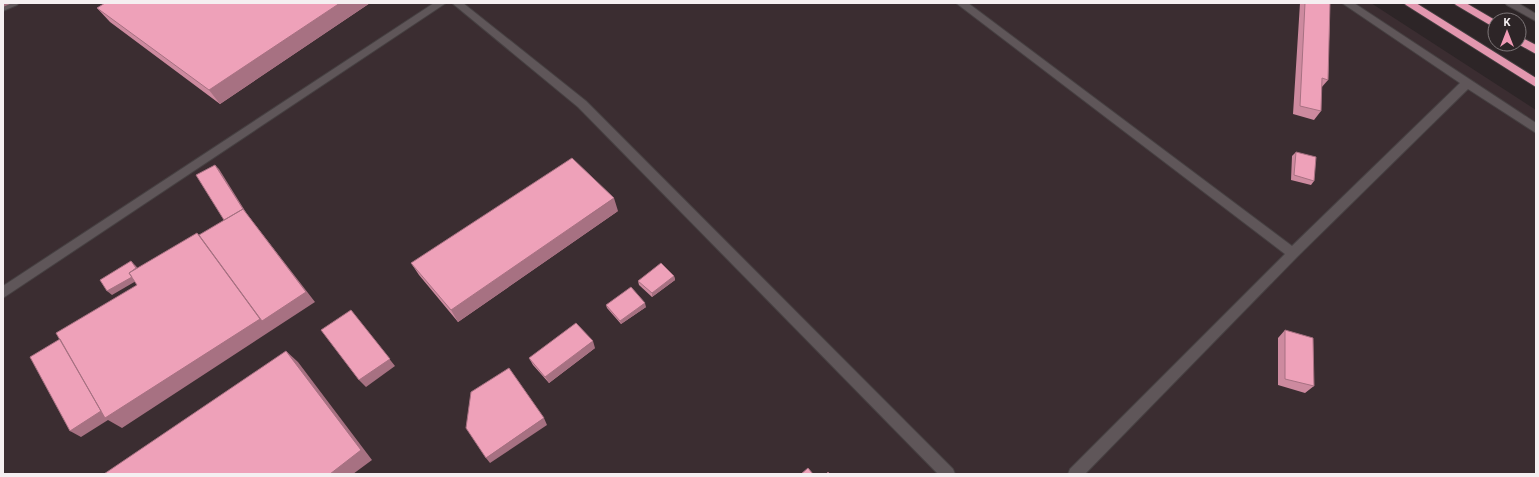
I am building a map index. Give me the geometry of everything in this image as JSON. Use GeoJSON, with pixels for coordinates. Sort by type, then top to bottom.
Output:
{"type":"FeatureCollection","features":[{"type":"Feature","properties":{"kind":"highway"},"geometry":{"type":"LineString","coordinates":[[1409,3],[1536,83]]}},
{"type":"Feature","properties":{"kind":"highway"},"geometry":{"type":"LineString","coordinates":[[1459,3],[1487,20]]}},
{"type":"Feature","properties":{"kind":"highway"},"geometry":{"type":"LineString","coordinates":[[1527,45],[1536,50]]}},
{"type":"Feature","properties":{"kind":"street"},"geometry":{"type":"LineString","coordinates":[[3,8],[14,3]]}},
{"type":"Feature","properties":{"kind":"street"},"geometry":{"type":"LineString","coordinates":[[3,293],[441,3]]}},
{"type":"Feature","properties":{"kind":"street"},"geometry":{"type":"LineString","coordinates":[[457,3],[582,104],[948,474]]}},
{"type":"Feature","properties":{"kind":"street"},"geometry":{"type":"LineString","coordinates":[[961,3],[1293,253]]}},
{"type":"Feature","properties":{"kind":"street"},"geometry":{"type":"LineString","coordinates":[[1347,3],[1536,129]]}},
{"type":"Feature","properties":{"kind":"street"},"geometry":{"type":"LineString","coordinates":[[1510,3],[1536,18]]}},
{"type":"Feature","properties":{"kind":"street"},"geometry":{"type":"LineString","coordinates":[[1075,474],[1293,253],[1467,83]]}},
{"type":"Feature","properties":{"kind":"shaded area"},"geometry":{"type":"Polygon","coordinates":[[[3,3],[1371,3],[1536,110],[1536,474],[3,474],[3,3]]]}},
{"type":"Feature","properties":{"kind":"building"},"geometry":{"type":"Polygon","coordinates":[[[105,3],[340,3],[209,90],[97,8],[105,3]]]}},
{"type":"Feature","properties":{"kind":"building"},"geometry":{"type":"Polygon","coordinates":[[[1305,3],[1330,3],[1328,80],[1322,78],[1321,111],[1300,106],[1305,3]]]}},
{"type":"Feature","properties":{"kind":"building"},"geometry":{"type":"Polygon","coordinates":[[[1296,152],[1316,157],[1314,181],[1294,175],[1296,152]]]}},
{"type":"Feature","properties":{"kind":"building"},"geometry":{"type":"Polygon","coordinates":[[[572,158],[614,198],[451,310],[411,263],[572,158]]]}},
{"type":"Feature","properties":{"kind":"building"},"geometry":{"type":"Polygon","coordinates":[[[215,165],[243,209],[224,220],[196,175],[215,165]]]}},
{"type":"Feature","properties":{"kind":"building"},"geometry":{"type":"Polygon","coordinates":[[[243,209],[306,292],[262,321],[199,235],[243,209]]]}},
{"type":"Feature","properties":{"kind":"building"},"geometry":{"type":"Polygon","coordinates":[[[197,233],[260,319],[105,418],[56,333],[137,285],[129,273],[197,233]]]}},
{"type":"Feature","properties":{"kind":"building"},"geometry":{"type":"Polygon","coordinates":[[[131,261],[136,268],[129,273],[132,277],[107,291],[100,280],[131,261]]]}},
{"type":"Feature","properties":{"kind":"building"},"geometry":{"type":"Polygon","coordinates":[[[661,263],[674,276],[652,293],[638,281],[661,263]]]}},
{"type":"Feature","properties":{"kind":"building"},"geometry":{"type":"Polygon","coordinates":[[[631,287],[645,303],[620,321],[606,305],[631,287]]]}},
{"type":"Feature","properties":{"kind":"building"},"geometry":{"type":"Polygon","coordinates":[[[351,310],[390,359],[359,380],[321,330],[351,310]]]}},
{"type":"Feature","properties":{"kind":"building"},"geometry":{"type":"Polygon","coordinates":[[[576,323],[593,341],[545,377],[529,358],[576,323]]]}},
{"type":"Feature","properties":{"kind":"building"},"geometry":{"type":"Polygon","coordinates":[[[1285,330],[1313,338],[1314,386],[1285,379],[1285,330]]]}},
{"type":"Feature","properties":{"kind":"building"},"geometry":{"type":"Polygon","coordinates":[[[60,339],[101,411],[70,431],[30,357],[60,339]]]}},
{"type":"Feature","properties":{"kind":"building"},"geometry":{"type":"Polygon","coordinates":[[[286,351],[361,450],[330,474],[104,474],[286,351]]]}},
{"type":"Feature","properties":{"kind":"building"},"geometry":{"type":"Polygon","coordinates":[[[509,368],[544,418],[486,458],[466,428],[471,392],[509,368]]]}},
{"type":"Feature","properties":{"kind":"building"},"geometry":{"type":"Polygon","coordinates":[[[808,468],[813,474],[801,474],[808,468]]]}}]}
